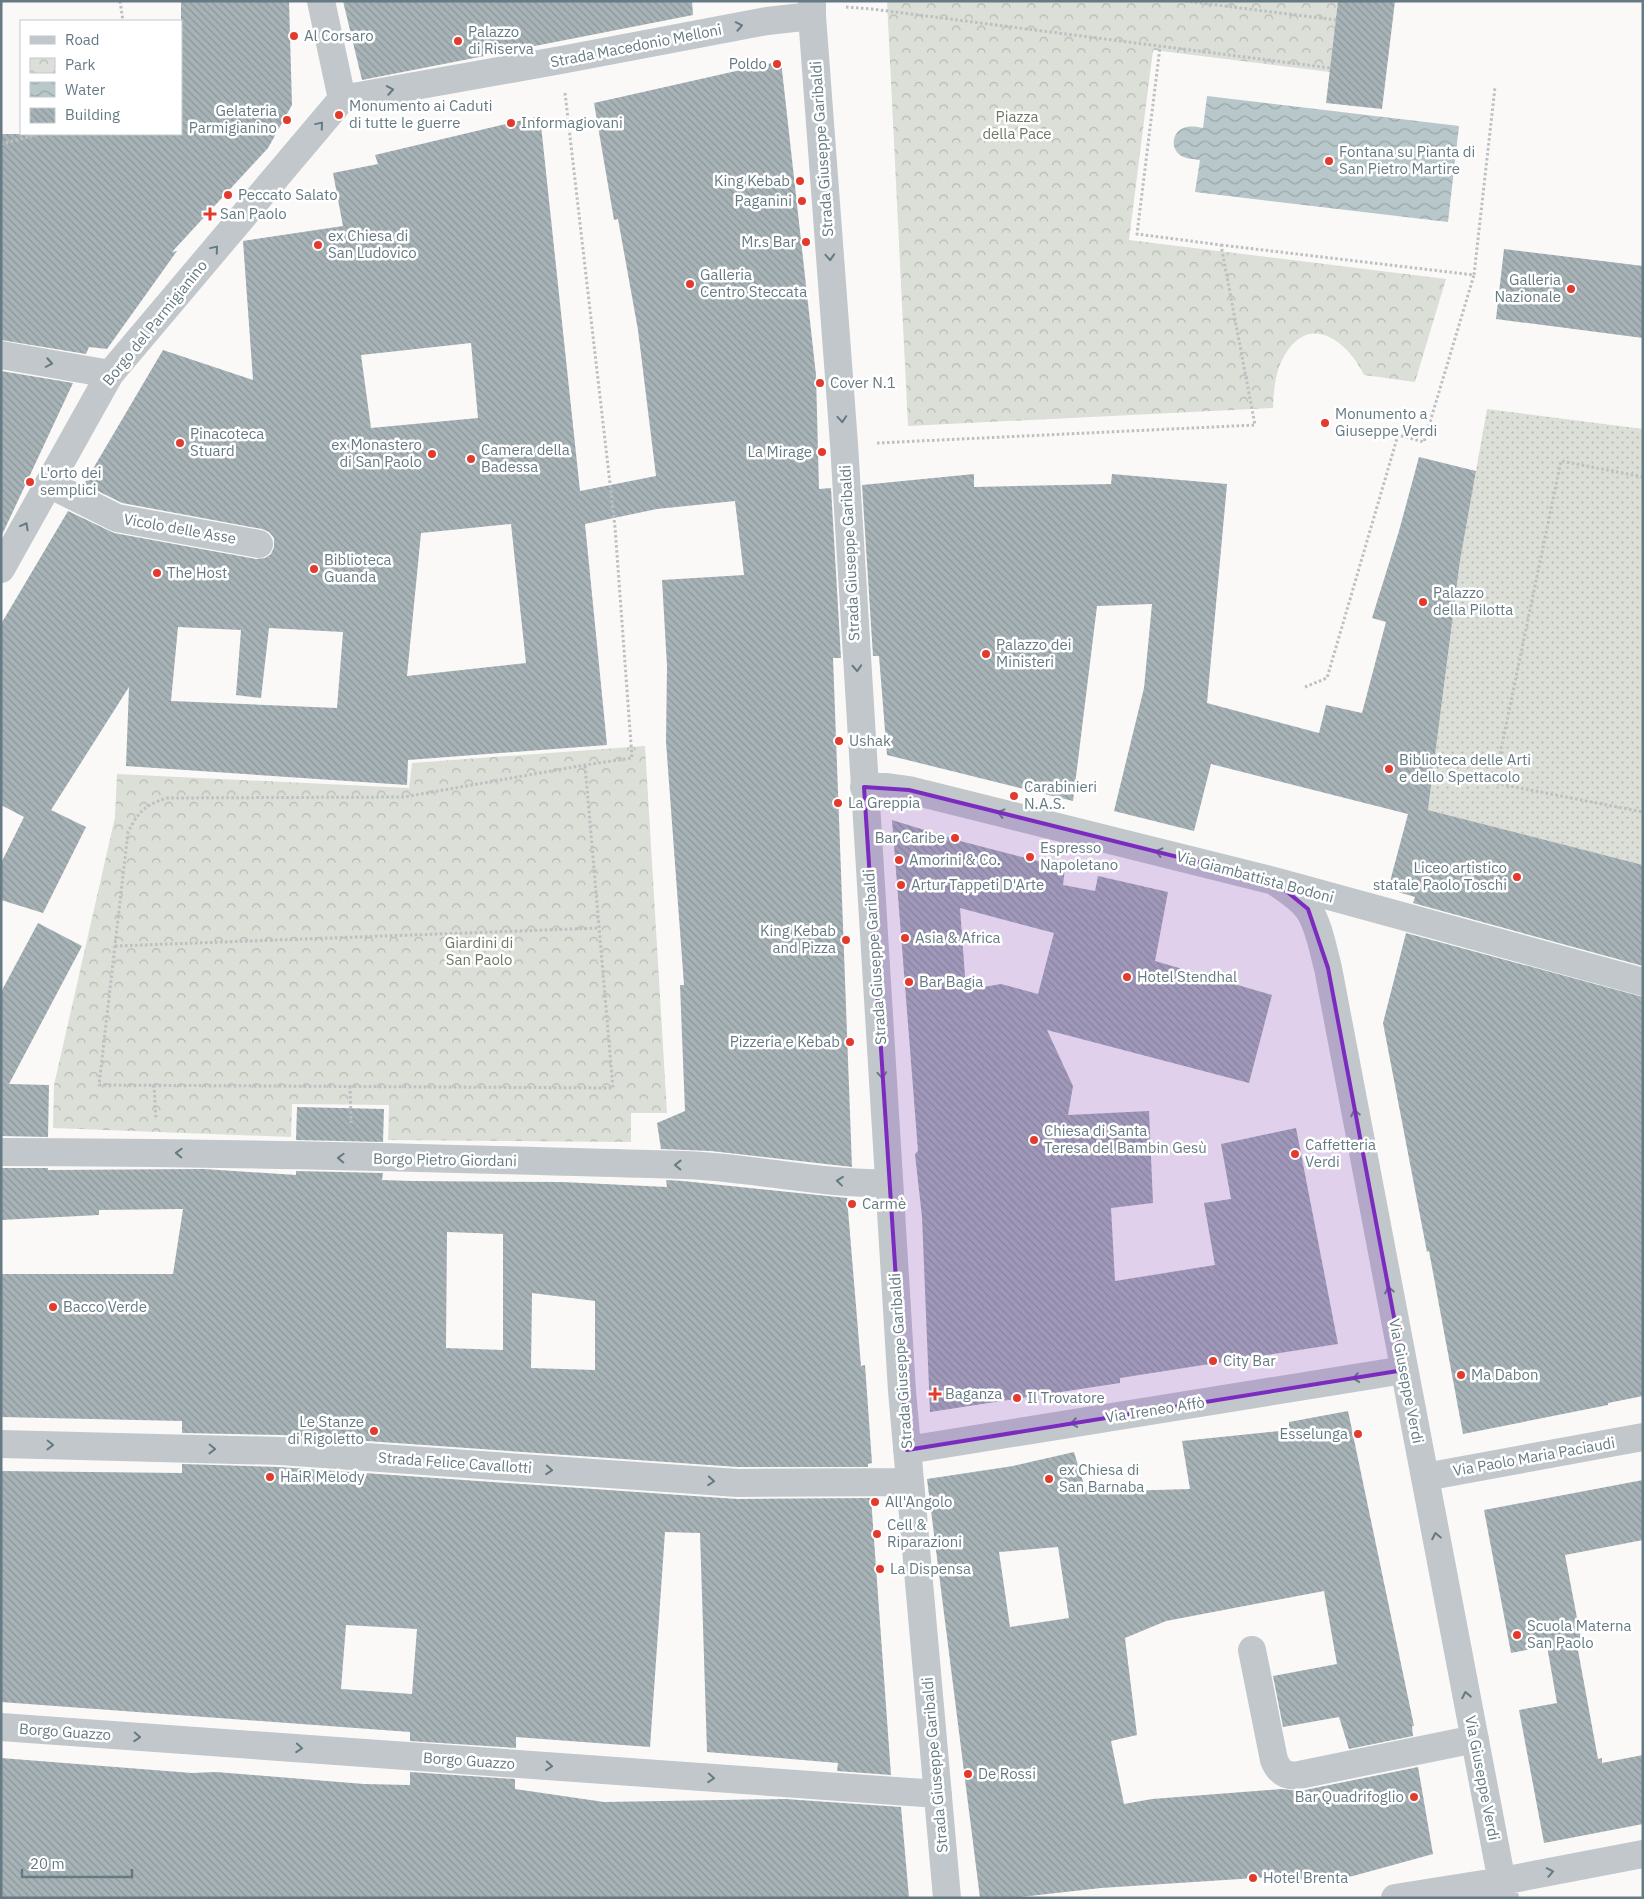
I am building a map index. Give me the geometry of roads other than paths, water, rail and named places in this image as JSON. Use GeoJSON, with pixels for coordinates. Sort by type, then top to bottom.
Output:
{"type":"FeatureCollection","features":[{"type":"Feature","properties":{"kind":"street"},"geometry":{"type":"LineString","coordinates":[[321,1],[342,99]]}},
{"type":"Feature","properties":{"kind":"street","name":"Strada Macedonio Melloni"},"geometry":{"type":"LineString","coordinates":[[342,99],[767,21],[812,7]]}},
{"type":"Feature","properties":{"kind":"street","name":"Strada Giuseppe Garibaldi"},"geometry":{"type":"LineString","coordinates":[[812,7],[844,444],[907,1450],[947,1898]]}},
{"type":"Feature","properties":{"kind":"street","name":"Borgo del Parmigianino"},"geometry":{"type":"LineString","coordinates":[[1,569],[110,374],[342,99]]}},
{"type":"Feature","properties":{"kind":"street"},"geometry":{"type":"LineString","coordinates":[[1,355],[110,374]]}},
{"type":"Feature","properties":{"kind":"street","name":"Vicolo delle Asse"},"geometry":{"type":"LineString","coordinates":[[49,484],[117,518],[259,544]]}},
{"type":"Feature","properties":{"kind":"street","name":"Via Giambattista Bodoni"},"geometry":{"type":"LineString","coordinates":[[864,787],[887,786],[910,790],[1274,881],[1643,982]]}},
{"type":"Feature","properties":{"kind":"street","name":"Via Giuseppe Verdi"},"geometry":{"type":"LineString","coordinates":[[1274,881],[1297,898],[1308,910],[1318,931],[1328,968],[1503,1889]]}},
{"type":"Feature","properties":{"kind":"street","name":"Borgo Pietro Giordani"},"geometry":{"type":"LineString","coordinates":[[1,1152],[158,1152],[688,1165],[858,1182],[889,1183]]}},
{"type":"Feature","properties":{"kind":"street","name":"Via Ireneo Affò"},"geometry":{"type":"LineString","coordinates":[[907,1450],[1404,1370]]}},
{"type":"Feature","properties":{"kind":"street","name":"Via Paolo Maria Paciaudi"},"geometry":{"type":"LineString","coordinates":[[1425,1477],[1643,1437]]}},
{"type":"Feature","properties":{"kind":"street","name":"Strada Felice Cavallotti"},"geometry":{"type":"LineString","coordinates":[[1,1444],[280,1451],[738,1483],[910,1482]]}},
{"type":"Feature","properties":{"kind":"street"},"geometry":{"type":"LineString","coordinates":[[1252,1650],[1274,1760],[1280,1771],[1285,1774],[1291,1776],[1299,1775],[1475,1739]]}},
{"type":"Feature","properties":{"kind":"street","name":"Borgo Guazzo"},"geometry":{"type":"LineString","coordinates":[[1,1727],[938,1794]]}},
{"type":"Feature","properties":{"kind":"street"},"geometry":{"type":"LineString","coordinates":[[1395,1898],[1503,1889],[1643,1854]]}},
{"type":"Feature","properties":{"kind":"water"},"geometry":{"type":"Polygon","coordinates":[[[1207,96],[1459,126],[1448,222],[1195,192],[1200,160],[1180,155],[1174,148],[1174,139],[1182,128],[1203,128],[1207,96]]]}},
{"type":"Feature","properties":{"kind":"place","name":"Al Corsaro"},"geometry":{"type":"Point","coordinates":[294,36]}},
{"type":"Feature","properties":{"kind":"place","name":"Palazzo di Riserva"},"geometry":{"type":"Point","coordinates":[458,41]}},
{"type":"Feature","properties":{"kind":"place","name":"Poldo"},"geometry":{"type":"Point","coordinates":[777,64]}},
{"type":"Feature","properties":{"kind":"place","name":"Monumento ai Caduti di tutte le guerre"},"geometry":{"type":"Point","coordinates":[339,115]}},
{"type":"Feature","properties":{"kind":"place","name":"Gelateria Parmigianino"},"geometry":{"type":"Point","coordinates":[287,120]}},
{"type":"Feature","properties":{"kind":"place","name":"Informagiovani"},"geometry":{"type":"Point","coordinates":[511,123]}},
{"type":"Feature","properties":{"kind":"place","name":"Fontana su Pianta di San Pietro Martire"},"geometry":{"type":"Point","coordinates":[1329,161]}},
{"type":"Feature","properties":{"kind":"place","name":"King Kebab"},"geometry":{"type":"Point","coordinates":[800,181]}},
{"type":"Feature","properties":{"kind":"place","name":"Peccato Salato"},"geometry":{"type":"Point","coordinates":[228,195]}},
{"type":"Feature","properties":{"kind":"place","name":"Paganini"},"geometry":{"type":"Point","coordinates":[802,201]}},
{"type":"Feature","properties":{"kind":"place","name":"San Paolo"},"geometry":{"type":"Point","coordinates":[210,214]}},
{"type":"Feature","properties":{"kind":"place","name":"Mr.s Bar"},"geometry":{"type":"Point","coordinates":[806,242]}},
{"type":"Feature","properties":{"kind":"place","name":"ex Chiesa di San Ludovico"},"geometry":{"type":"Point","coordinates":[318,245]}},
{"type":"Feature","properties":{"kind":"place","name":"Galleria Centro Steccata"},"geometry":{"type":"Point","coordinates":[690,284]}},
{"type":"Feature","properties":{"kind":"place","name":"Galleria Nazionale"},"geometry":{"type":"Point","coordinates":[1571,289]}},
{"type":"Feature","properties":{"kind":"place","name":"Cover N.1"},"geometry":{"type":"Point","coordinates":[820,383]}},
{"type":"Feature","properties":{"kind":"place","name":"Monumento a Giuseppe Verdi"},"geometry":{"type":"Point","coordinates":[1325,423]}},
{"type":"Feature","properties":{"kind":"place","name":"Pinacoteca Stuard"},"geometry":{"type":"Point","coordinates":[180,443]}},
{"type":"Feature","properties":{"kind":"place","name":"La Mirage"},"geometry":{"type":"Point","coordinates":[822,452]}},
{"type":"Feature","properties":{"kind":"place","name":"ex Monastero di San Paolo"},"geometry":{"type":"Point","coordinates":[432,454]}},
{"type":"Feature","properties":{"kind":"place","name":"Camera della Badessa"},"geometry":{"type":"Point","coordinates":[471,459]}},
{"type":"Feature","properties":{"kind":"place","name":"L'orto dei semplici"},"geometry":{"type":"Point","coordinates":[30,482]}},
{"type":"Feature","properties":{"kind":"place","name":"Biblioteca Guanda"},"geometry":{"type":"Point","coordinates":[314,569]}},
{"type":"Feature","properties":{"kind":"place","name":"The Host"},"geometry":{"type":"Point","coordinates":[157,573]}},
{"type":"Feature","properties":{"kind":"place","name":"Palazzo della Pilotta"},"geometry":{"type":"Point","coordinates":[1423,602]}},
{"type":"Feature","properties":{"kind":"place","name":"Palazzo dei Ministeri"},"geometry":{"type":"Point","coordinates":[986,654]}},
{"type":"Feature","properties":{"kind":"place","name":"Ushak"},"geometry":{"type":"Point","coordinates":[839,741]}},
{"type":"Feature","properties":{"kind":"place","name":"Biblioteca delle Arti e dello Spettacolo"},"geometry":{"type":"Point","coordinates":[1389,769]}},
{"type":"Feature","properties":{"kind":"place","name":"Carabinieri N.A.S."},"geometry":{"type":"Point","coordinates":[1014,796]}},
{"type":"Feature","properties":{"kind":"place","name":"La Greppia"},"geometry":{"type":"Point","coordinates":[838,803]}},
{"type":"Feature","properties":{"kind":"place","name":"Bar Caribe"},"geometry":{"type":"Point","coordinates":[955,838]}},
{"type":"Feature","properties":{"kind":"place","name":"Espresso Napoletano"},"geometry":{"type":"Point","coordinates":[1030,857]}},
{"type":"Feature","properties":{"kind":"place","name":"Amorini & Co."},"geometry":{"type":"Point","coordinates":[899,860]}},
{"type":"Feature","properties":{"kind":"place","name":"Liceo artistico statale Paolo Toschi"},"geometry":{"type":"Point","coordinates":[1517,877]}},
{"type":"Feature","properties":{"kind":"place","name":"Artur Tappeti D'Arte"},"geometry":{"type":"Point","coordinates":[901,885]}},
{"type":"Feature","properties":{"kind":"place","name":"Asia & Africa"},"geometry":{"type":"Point","coordinates":[905,938]}},
{"type":"Feature","properties":{"kind":"place","name":"King Kebab and Pizza"},"geometry":{"type":"Point","coordinates":[846,940]}},
{"type":"Feature","properties":{"kind":"place","name":"Hotel Stendhal"},"geometry":{"type":"Point","coordinates":[1127,977]}},
{"type":"Feature","properties":{"kind":"place","name":"Bar Bagia"},"geometry":{"type":"Point","coordinates":[909,982]}},
{"type":"Feature","properties":{"kind":"place","name":"Pizzeria e Kebab"},"geometry":{"type":"Point","coordinates":[850,1042]}},
{"type":"Feature","properties":{"kind":"place","name":"Chiesa di Santa Teresa del Bambin Gesù"},"geometry":{"type":"Point","coordinates":[1034,1140]}},
{"type":"Feature","properties":{"kind":"place","name":"Caffetteria Verdi"},"geometry":{"type":"Point","coordinates":[1295,1154]}},
{"type":"Feature","properties":{"kind":"place","name":"Carmè"},"geometry":{"type":"Point","coordinates":[852,1204]}},
{"type":"Feature","properties":{"kind":"place","name":"Bacco Verde"},"geometry":{"type":"Point","coordinates":[53,1307]}},
{"type":"Feature","properties":{"kind":"place","name":"City Bar"},"geometry":{"type":"Point","coordinates":[1213,1361]}},
{"type":"Feature","properties":{"kind":"place","name":"Ma Dabon"},"geometry":{"type":"Point","coordinates":[1461,1375]}},
{"type":"Feature","properties":{"kind":"place","name":"Baganza"},"geometry":{"type":"Point","coordinates":[935,1394]}},
{"type":"Feature","properties":{"kind":"place","name":"Il Trovatore"},"geometry":{"type":"Point","coordinates":[1017,1398]}},
{"type":"Feature","properties":{"kind":"place","name":"Le Stanze di Rigoletto"},"geometry":{"type":"Point","coordinates":[374,1431]}},
{"type":"Feature","properties":{"kind":"place","name":"Esselunga"},"geometry":{"type":"Point","coordinates":[1358,1434]}},
{"type":"Feature","properties":{"kind":"place","name":"HaiR Melody"},"geometry":{"type":"Point","coordinates":[270,1477]}},
{"type":"Feature","properties":{"kind":"place","name":"ex Chiesa di San Barnaba"},"geometry":{"type":"Point","coordinates":[1049,1479]}},
{"type":"Feature","properties":{"kind":"place","name":"All'Angolo"},"geometry":{"type":"Point","coordinates":[875,1502]}},
{"type":"Feature","properties":{"kind":"place","name":"Cell & Riparazioni"},"geometry":{"type":"Point","coordinates":[877,1534]}},
{"type":"Feature","properties":{"kind":"place","name":"La Dispensa"},"geometry":{"type":"Point","coordinates":[880,1569]}},
{"type":"Feature","properties":{"kind":"place","name":"Scuola Materna San Paolo"},"geometry":{"type":"Point","coordinates":[1517,1635]}},
{"type":"Feature","properties":{"kind":"place","name":"De Rossi"},"geometry":{"type":"Point","coordinates":[968,1774]}},
{"type":"Feature","properties":{"kind":"place","name":"Bar Quadrifoglio"},"geometry":{"type":"Point","coordinates":[1414,1797]}},
{"type":"Feature","properties":{"kind":"place","name":"Hotel Brenta"},"geometry":{"type":"Point","coordinates":[1253,1878]}},
{"type":"Feature","properties":{"kind":"park label","name":"Piazza della Pace"},"geometry":{"type":"Point","coordinates":[1017,126]}},
{"type":"Feature","properties":{"kind":"park label","name":"Giardini di San Paolo"},"geometry":{"type":"Point","coordinates":[479,952]}}]}
